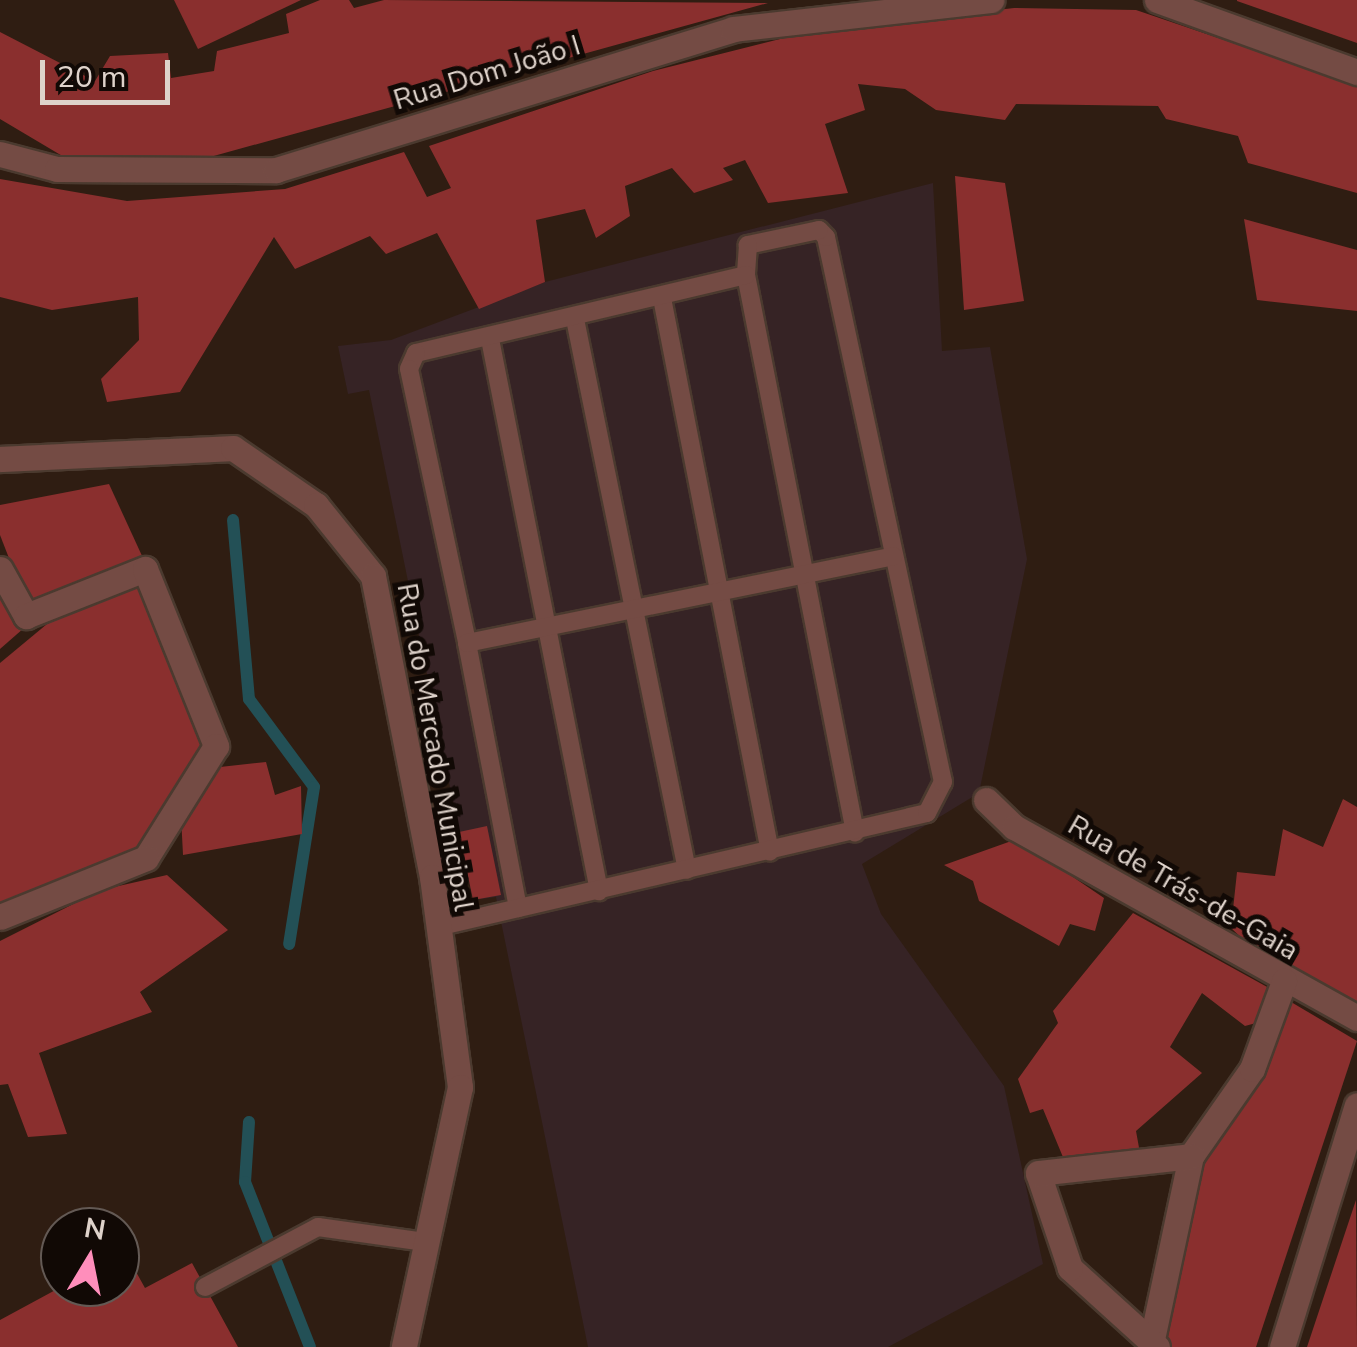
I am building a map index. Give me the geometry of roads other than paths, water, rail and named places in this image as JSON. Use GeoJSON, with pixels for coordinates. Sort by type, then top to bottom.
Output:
{"type":"FeatureCollection","features":[{"type":"Feature","properties":{"kind":"street","name":"Rua Dom João I"},"geometry":{"type":"LineString","coordinates":[[0,154],[57,168],[276,170],[733,29],[991,0]]}},
{"type":"Feature","properties":{"kind":"street"},"geometry":{"type":"LineString","coordinates":[[1157,0],[1357,72]]}},
{"type":"Feature","properties":{"kind":"street","name":"Rua do Mercado Municipal"},"geometry":{"type":"LineString","coordinates":[[0,459],[233,448],[316,505],[374,576],[437,928],[460,1086],[404,1347]]}},
{"type":"Feature","properties":{"kind":"street"},"geometry":{"type":"LineString","coordinates":[[0,569],[26,616],[145,569],[216,746],[146,858],[0,916]]}},
{"type":"Feature","properties":{"kind":"street","name":"Rua de Trás-de-Gaia"},"geometry":{"type":"LineString","coordinates":[[986,800],[1014,827],[1284,981],[1357,1018]]}},
{"type":"Feature","properties":{"kind":"street"},"geometry":{"type":"LineString","coordinates":[[1154,1345],[1192,1156],[1252,1069],[1284,981]]}},
{"type":"Feature","properties":{"kind":"street"},"geometry":{"type":"LineString","coordinates":[[1282,1347],[1357,1105]]}},
{"type":"Feature","properties":{"kind":"street"},"geometry":{"type":"LineString","coordinates":[[1154,1345],[1070,1268],[1038,1173],[1192,1156]]}},
{"type":"Feature","properties":{"kind":"lane"},"geometry":{"type":"LineString","coordinates":[[437,928],[770,852],[855,832],[927,813],[942,782],[826,236],[810,229],[748,245],[746,275],[808,576],[855,832]]}},
{"type":"Feature","properties":{"kind":"lane"},"geometry":{"type":"LineString","coordinates":[[518,908],[409,369],[416,354],[746,275]]}},
{"type":"Feature","properties":{"kind":"lane"},"geometry":{"type":"LineString","coordinates":[[662,298],[723,594],[770,852]]}},
{"type":"Feature","properties":{"kind":"lane"},"geometry":{"type":"LineString","coordinates":[[575,319],[687,870]]}},
{"type":"Feature","properties":{"kind":"lane"},"geometry":{"type":"LineString","coordinates":[[490,339],[599,890]]}},
{"type":"Feature","properties":{"kind":"lane"},"geometry":{"type":"LineString","coordinates":[[467,643],[634,613],[893,556]]}},
{"type":"Feature","properties":{"kind":"lane"},"geometry":{"type":"LineString","coordinates":[[205,1287],[318,1227],[424,1242]]}},
{"type":"Feature","properties":{"kind":"waterway"},"geometry":{"type":"LineString","coordinates":[[233,520],[249,699],[314,787],[289,944]]}},
{"type":"Feature","properties":{"kind":"waterway"},"geometry":{"type":"LineString","coordinates":[[249,1122],[245,1182],[310,1347]]}}]}
